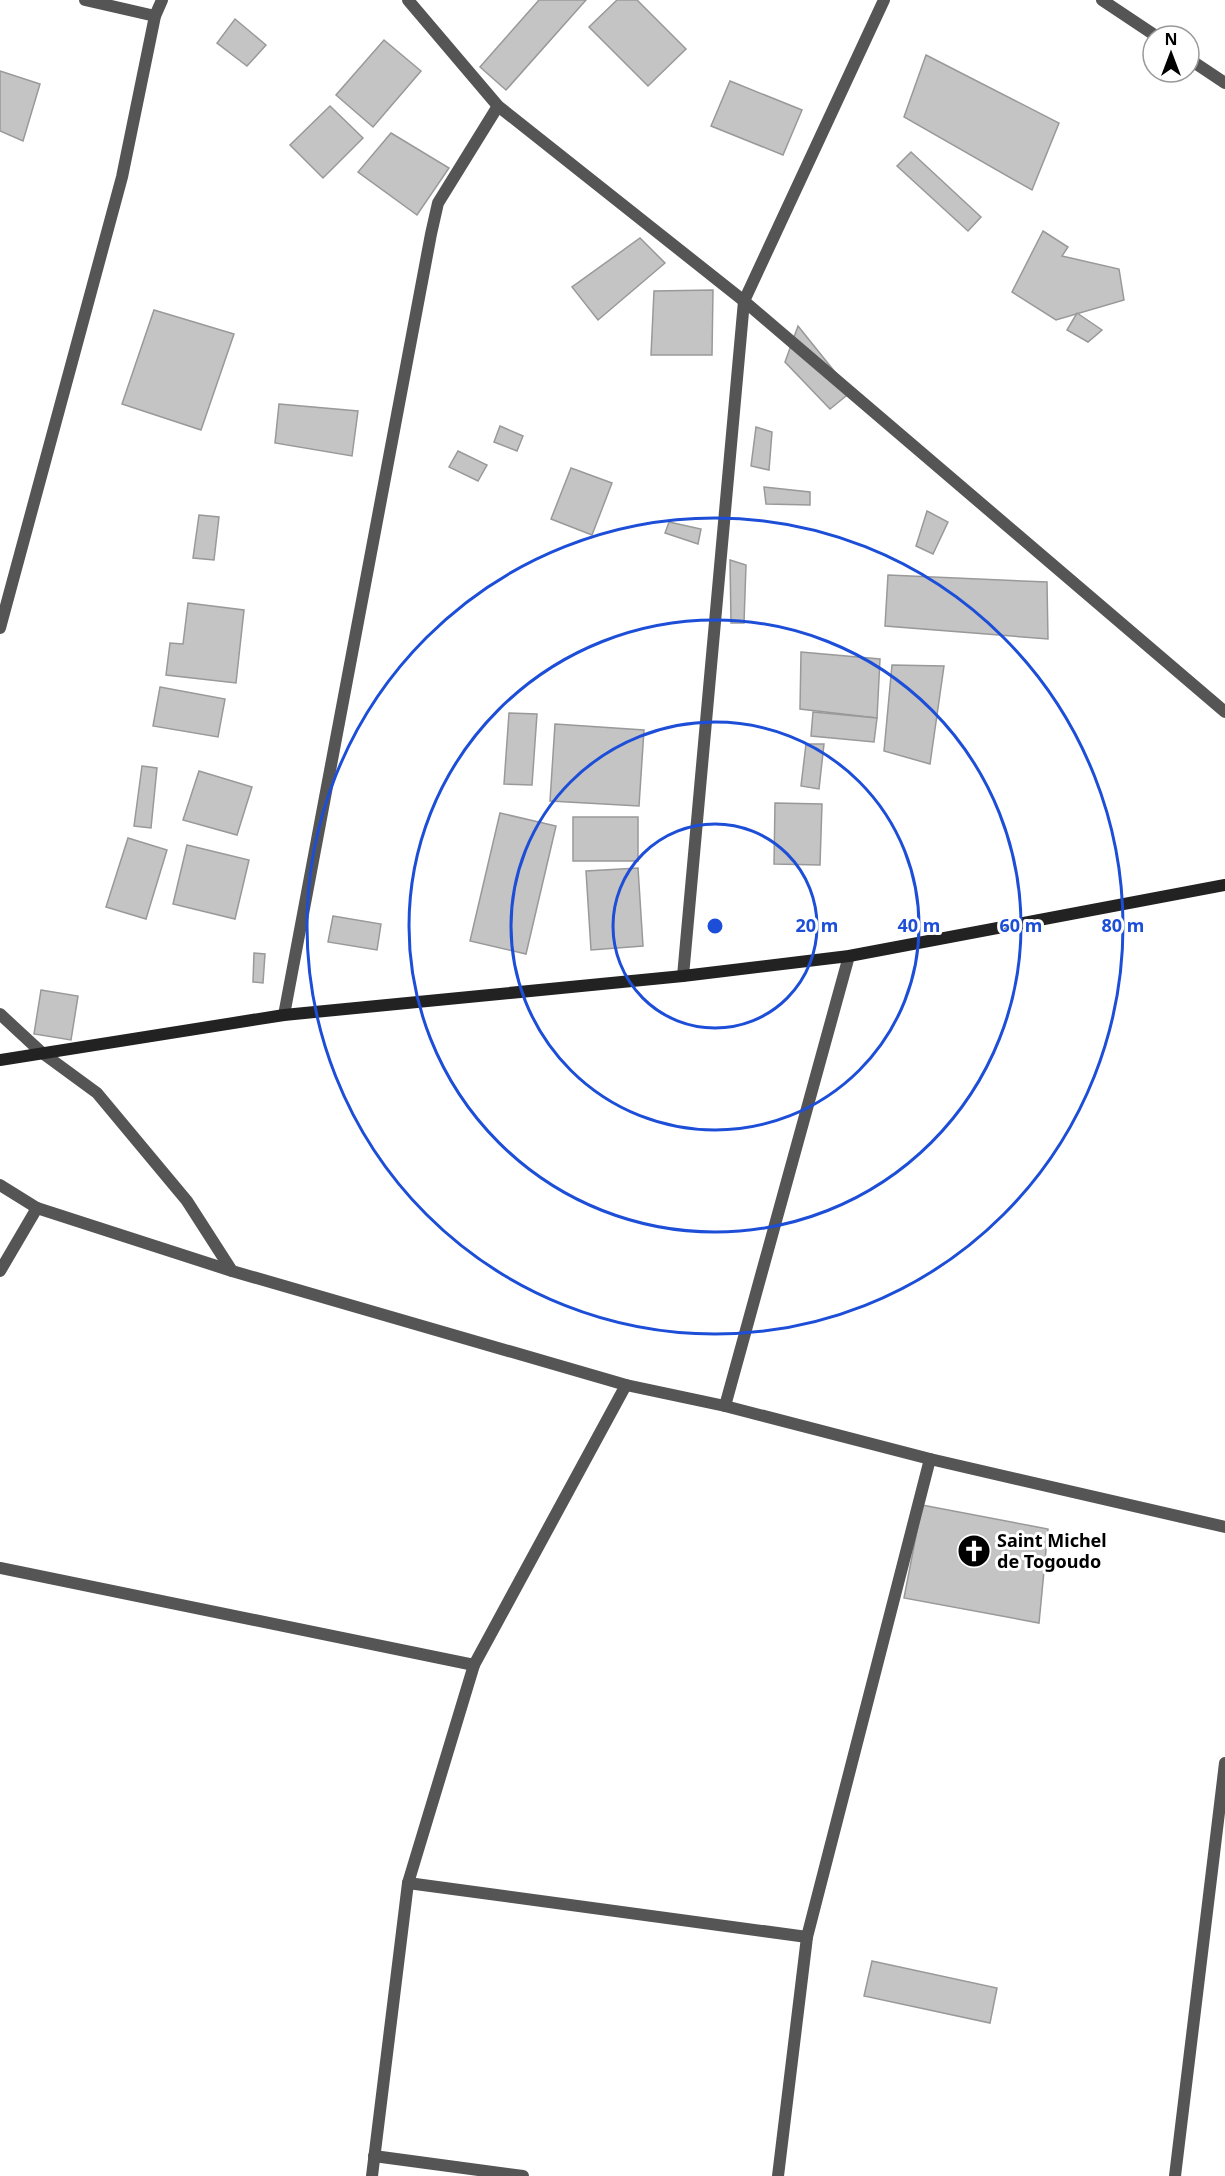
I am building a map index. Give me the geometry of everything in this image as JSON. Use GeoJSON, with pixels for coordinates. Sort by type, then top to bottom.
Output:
{"type":"FeatureCollection","features":[{"type":"Feature","properties":{"kind":"main road"},"geometry":{"type":"LineString","coordinates":[[0,1060],[284,1015],[683,976],[849,956],[1225,885]]}},
{"type":"Feature","properties":{"kind":"street"},"geometry":{"type":"LineString","coordinates":[[85,0],[155,16]]}},
{"type":"Feature","properties":{"kind":"street"},"geometry":{"type":"LineString","coordinates":[[0,628],[122,177],[155,16],[162,0]]}},
{"type":"Feature","properties":{"kind":"street"},"geometry":{"type":"LineString","coordinates":[[408,0],[498,106],[744,301],[1225,712]]}},
{"type":"Feature","properties":{"kind":"street"},"geometry":{"type":"LineString","coordinates":[[683,976],[744,301],[884,0]]}},
{"type":"Feature","properties":{"kind":"street"},"geometry":{"type":"LineString","coordinates":[[1102,0],[1141,26]]}},
{"type":"Feature","properties":{"kind":"street"},"geometry":{"type":"LineString","coordinates":[[1201,67],[1225,83]]}},
{"type":"Feature","properties":{"kind":"street"},"geometry":{"type":"LineString","coordinates":[[284,1015],[438,203],[498,106]]}},
{"type":"Feature","properties":{"kind":"street"},"geometry":{"type":"LineString","coordinates":[[725,1406],[849,956]]}},
{"type":"Feature","properties":{"kind":"street"},"geometry":{"type":"LineString","coordinates":[[0,1014],[41,1052],[96,1093],[187,1201],[232,1270]]}},
{"type":"Feature","properties":{"kind":"street"},"geometry":{"type":"LineString","coordinates":[[0,1185],[37,1208],[232,1270],[627,1385],[725,1406],[930,1459],[1225,1527]]}},
{"type":"Feature","properties":{"kind":"street"},"geometry":{"type":"LineString","coordinates":[[0,1271],[37,1208]]}},
{"type":"Feature","properties":{"kind":"street"},"geometry":{"type":"LineString","coordinates":[[372,2176],[408,1883],[474,1665],[627,1385]]}},
{"type":"Feature","properties":{"kind":"street"},"geometry":{"type":"LineString","coordinates":[[778,2176],[807,1937],[930,1459]]}},
{"type":"Feature","properties":{"kind":"street"},"geometry":{"type":"LineString","coordinates":[[0,1568],[474,1665]]}},
{"type":"Feature","properties":{"kind":"street"},"geometry":{"type":"LineString","coordinates":[[1175,2176],[1225,1763]]}},
{"type":"Feature","properties":{"kind":"street"},"geometry":{"type":"LineString","coordinates":[[408,1883],[807,1937]]}},
{"type":"Feature","properties":{"kind":"street"},"geometry":{"type":"LineString","coordinates":[[374,2157],[523,2176]]}},
{"type":"Feature","properties":{"kind":"building"},"geometry":{"type":"Polygon","coordinates":[[[539,0],[586,0],[506,90],[480,67],[539,0]]]}},
{"type":"Feature","properties":{"kind":"building"},"geometry":{"type":"Polygon","coordinates":[[[617,0],[637,0],[686,49],[648,86],[589,27],[617,0]]]}},
{"type":"Feature","properties":{"kind":"building"},"geometry":{"type":"Polygon","coordinates":[[[235,19],[266,45],[247,66],[217,43],[235,19]]]}},
{"type":"Feature","properties":{"kind":"building"},"geometry":{"type":"Polygon","coordinates":[[[384,40],[421,71],[373,127],[336,95],[384,40]]]}},
{"type":"Feature","properties":{"kind":"building"},"geometry":{"type":"Polygon","coordinates":[[[926,55],[1059,123],[1032,190],[904,117],[926,55]]]}},
{"type":"Feature","properties":{"kind":"building"},"geometry":{"type":"Polygon","coordinates":[[[0,71],[40,84],[23,141],[0,131],[0,71]]]}},
{"type":"Feature","properties":{"kind":"building"},"geometry":{"type":"Polygon","coordinates":[[[730,81],[802,110],[783,155],[711,126],[730,81]]]}},
{"type":"Feature","properties":{"kind":"building"},"geometry":{"type":"Polygon","coordinates":[[[330,106],[363,138],[323,178],[290,145],[330,106]]]}},
{"type":"Feature","properties":{"kind":"building"},"geometry":{"type":"Polygon","coordinates":[[[391,133],[449,168],[417,215],[358,172],[391,133]]]}},
{"type":"Feature","properties":{"kind":"building"},"geometry":{"type":"Polygon","coordinates":[[[911,152],[981,217],[968,231],[897,166],[911,152]]]}},
{"type":"Feature","properties":{"kind":"building"},"geometry":{"type":"Polygon","coordinates":[[[1043,231],[1068,247],[1062,256],[1119,269],[1124,300],[1056,320],[1012,292],[1043,231]]]}},
{"type":"Feature","properties":{"kind":"building"},"geometry":{"type":"Polygon","coordinates":[[[640,238],[665,263],[598,320],[572,287],[640,238]]]}},
{"type":"Feature","properties":{"kind":"building"},"geometry":{"type":"Polygon","coordinates":[[[713,290],[712,355],[651,355],[654,291],[713,290]]]}},
{"type":"Feature","properties":{"kind":"building"},"geometry":{"type":"Polygon","coordinates":[[[154,310],[234,334],[201,430],[122,404],[154,310]]]}},
{"type":"Feature","properties":{"kind":"building"},"geometry":{"type":"Polygon","coordinates":[[[1077,313],[1102,330],[1088,342],[1067,330],[1077,313]]]}},
{"type":"Feature","properties":{"kind":"building"},"geometry":{"type":"Polygon","coordinates":[[[798,326],[851,392],[830,409],[785,362],[798,326]]]}},
{"type":"Feature","properties":{"kind":"building"},"geometry":{"type":"Polygon","coordinates":[[[279,404],[358,411],[352,456],[275,443],[279,404]]]}},
{"type":"Feature","properties":{"kind":"building"},"geometry":{"type":"Polygon","coordinates":[[[500,426],[523,436],[517,451],[494,442],[500,426]]]}},
{"type":"Feature","properties":{"kind":"building"},"geometry":{"type":"Polygon","coordinates":[[[756,427],[772,432],[769,470],[751,466],[756,427]]]}},
{"type":"Feature","properties":{"kind":"building"},"geometry":{"type":"Polygon","coordinates":[[[458,451],[487,465],[478,481],[449,467],[458,451]]]}},
{"type":"Feature","properties":{"kind":"building"},"geometry":{"type":"Polygon","coordinates":[[[571,468],[612,483],[592,535],[551,519],[571,468]]]}},
{"type":"Feature","properties":{"kind":"building"},"geometry":{"type":"Polygon","coordinates":[[[764,487],[810,492],[810,505],[766,504],[764,487]]]}},
{"type":"Feature","properties":{"kind":"building"},"geometry":{"type":"Polygon","coordinates":[[[927,511],[948,522],[933,554],[916,546],[927,511]]]}},
{"type":"Feature","properties":{"kind":"building"},"geometry":{"type":"Polygon","coordinates":[[[199,515],[219,517],[214,560],[193,558],[199,515]]]}},
{"type":"Feature","properties":{"kind":"building"},"geometry":{"type":"Polygon","coordinates":[[[669,522],[701,529],[698,544],[665,533],[669,522]]]}},
{"type":"Feature","properties":{"kind":"building"},"geometry":{"type":"Polygon","coordinates":[[[730,560],[746,565],[744,623],[731,623],[730,560]]]}},
{"type":"Feature","properties":{"kind":"building"},"geometry":{"type":"Polygon","coordinates":[[[888,575],[1047,582],[1048,639],[885,626],[888,575]]]}},
{"type":"Feature","properties":{"kind":"building"},"geometry":{"type":"Polygon","coordinates":[[[188,603],[244,610],[236,683],[166,675],[170,643],[183,644],[188,603]]]}},
{"type":"Feature","properties":{"kind":"building"},"geometry":{"type":"Polygon","coordinates":[[[801,652],[880,659],[877,718],[800,709],[801,652]]]}},
{"type":"Feature","properties":{"kind":"building"},"geometry":{"type":"Polygon","coordinates":[[[892,665],[944,666],[930,764],[884,751],[892,665]]]}},
{"type":"Feature","properties":{"kind":"building"},"geometry":{"type":"Polygon","coordinates":[[[160,687],[225,699],[218,737],[153,726],[160,687]]]}},
{"type":"Feature","properties":{"kind":"building"},"geometry":{"type":"Polygon","coordinates":[[[813,712],[877,718],[874,742],[811,736],[813,712]]]}},
{"type":"Feature","properties":{"kind":"building"},"geometry":{"type":"Polygon","coordinates":[[[509,713],[537,714],[532,785],[504,784],[509,713]]]}},
{"type":"Feature","properties":{"kind":"building"},"geometry":{"type":"Polygon","coordinates":[[[555,724],[644,730],[639,806],[550,801],[555,724]]]}},
{"type":"Feature","properties":{"kind":"building"},"geometry":{"type":"Polygon","coordinates":[[[806,744],[824,744],[819,789],[801,786],[806,744]]]}},
{"type":"Feature","properties":{"kind":"building"},"geometry":{"type":"Polygon","coordinates":[[[142,766],[157,768],[151,828],[134,826],[142,766]]]}},
{"type":"Feature","properties":{"kind":"building"},"geometry":{"type":"Polygon","coordinates":[[[199,771],[252,787],[237,835],[183,820],[199,771]]]}},
{"type":"Feature","properties":{"kind":"building"},"geometry":{"type":"Polygon","coordinates":[[[775,803],[822,804],[820,865],[774,864],[775,803]]]}},
{"type":"Feature","properties":{"kind":"building"},"geometry":{"type":"Polygon","coordinates":[[[500,813],[556,826],[526,954],[470,941],[500,813]]]}},
{"type":"Feature","properties":{"kind":"building"},"geometry":{"type":"Polygon","coordinates":[[[573,817],[638,817],[638,861],[573,861],[573,817]]]}},
{"type":"Feature","properties":{"kind":"building"},"geometry":{"type":"Polygon","coordinates":[[[128,838],[167,850],[146,919],[106,907],[128,838]]]}},
{"type":"Feature","properties":{"kind":"building"},"geometry":{"type":"Polygon","coordinates":[[[187,845],[249,860],[235,919],[173,904],[187,845]]]}},
{"type":"Feature","properties":{"kind":"building"},"geometry":{"type":"Polygon","coordinates":[[[638,868],[643,946],[591,950],[586,871],[638,868]]]}},
{"type":"Feature","properties":{"kind":"building"},"geometry":{"type":"Polygon","coordinates":[[[333,916],[381,924],[377,950],[328,942],[333,916]]]}},
{"type":"Feature","properties":{"kind":"building"},"geometry":{"type":"Polygon","coordinates":[[[254,953],[265,954],[263,983],[253,982],[254,953]]]}},
{"type":"Feature","properties":{"kind":"building"},"geometry":{"type":"Polygon","coordinates":[[[41,990],[78,996],[71,1040],[34,1034],[41,990]]]}},
{"type":"Feature","properties":{"kind":"building"},"geometry":{"type":"Polygon","coordinates":[[[922,1505],[1048,1529],[1039,1623],[904,1598],[922,1505]]]}},
{"type":"Feature","properties":{"kind":"building"},"geometry":{"type":"Polygon","coordinates":[[[872,1961],[997,1988],[990,2023],[864,1996],[872,1961]]]}},
{"type":"Feature","properties":{"kind":"place","name":"Saint Michel de Togoudo"},"geometry":{"type":"Point","coordinates":[974,1551]}}]}
